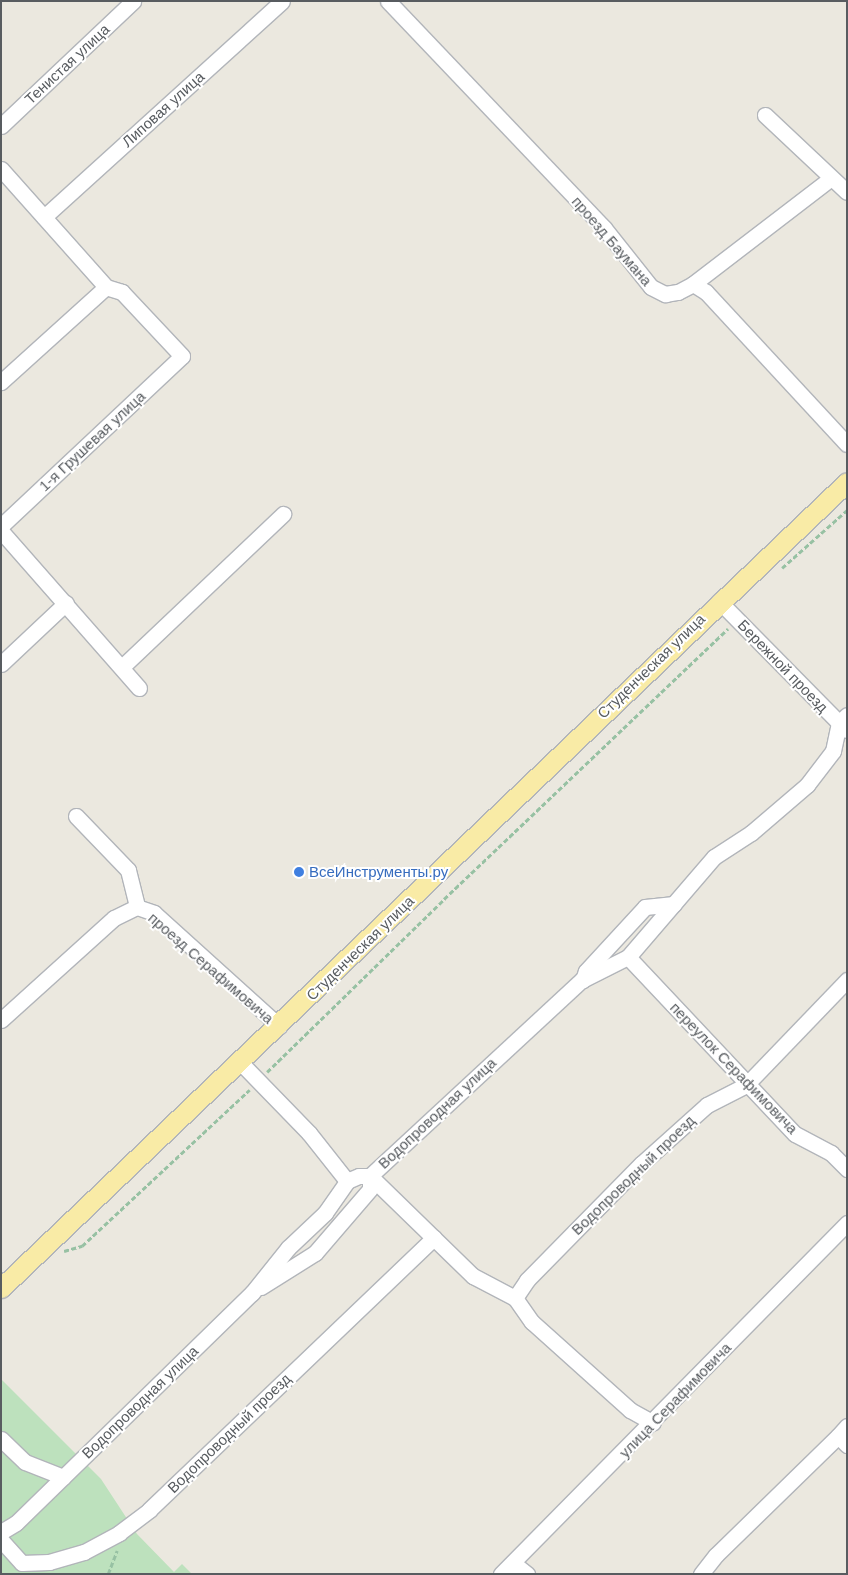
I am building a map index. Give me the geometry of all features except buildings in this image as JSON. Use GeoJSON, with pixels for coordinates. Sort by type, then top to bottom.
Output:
{"type":"FeatureCollection","features":[{"type":"Feature","properties":{"kind":"main road","name":"Студенческая улица"},"geometry":{"type":"LineString","coordinates":[[1,1288],[279,1026],[719,601],[847,482]]}},
{"type":"Feature","properties":{"kind":"street","name":"Тенистая улица"},"geometry":{"type":"LineString","coordinates":[[1,126],[133,1]]}},
{"type":"Feature","properties":{"kind":"street","name":"Липовая улица"},"geometry":{"type":"LineString","coordinates":[[44,217],[282,1]]}},
{"type":"Feature","properties":{"kind":"street","name":"проезд Баумана"},"geometry":{"type":"LineString","coordinates":[[388,1],[604,228],[651,287],[665,294],[678,292],[693,284],[831,178]]}},
{"type":"Feature","properties":{"kind":"street"},"geometry":{"type":"LineString","coordinates":[[765,115],[847,192]]}},
{"type":"Feature","properties":{"kind":"street"},"geometry":{"type":"LineString","coordinates":[[1,169],[106,287],[1,382]]}},
{"type":"Feature","properties":{"kind":"street"},"geometry":{"type":"LineString","coordinates":[[693,284],[706,292],[847,444]]}},
{"type":"Feature","properties":{"kind":"street","name":"1-я Грушевая улица"},"geometry":{"type":"LineString","coordinates":[[1,526],[182,356],[122,292],[106,287]]}},
{"type":"Feature","properties":{"kind":"street"},"geometry":{"type":"LineString","coordinates":[[123,666],[283,514]]}},
{"type":"Feature","properties":{"kind":"street"},"geometry":{"type":"LineString","coordinates":[[1,531],[123,666],[139,688]]}},
{"type":"Feature","properties":{"kind":"street","name":"Бережной проезд"},"geometry":{"type":"LineString","coordinates":[[719,601],[844,723]]}},
{"type":"Feature","properties":{"kind":"street"},"geometry":{"type":"LineString","coordinates":[[1,664],[66,603]]}},
{"type":"Feature","properties":{"kind":"street","name":"Водопроводная улица"},"geometry":{"type":"LineString","coordinates":[[1,1532],[16,1523],[252,1293],[288,1248],[325,1213],[348,1181],[359,1176],[370,1176],[582,980],[628,958],[714,858],[751,833],[808,785],[833,751],[844,723]]}},
{"type":"Feature","properties":{"kind":"street","name":"проезд Серафимовича"},"geometry":{"type":"LineString","coordinates":[[76,816],[128,870],[137,908],[154,913],[279,1026]]}},
{"type":"Feature","properties":{"kind":"street"},"geometry":{"type":"LineString","coordinates":[[582,980],[586,971],[645,906],[674,904]]}},
{"type":"Feature","properties":{"kind":"street"},"geometry":{"type":"LineString","coordinates":[[1,1020],[114,918],[137,908]]}},
{"type":"Feature","properties":{"kind":"street","name":"переулок Серафимовича"},"geometry":{"type":"LineString","coordinates":[[628,958],[746,1085],[795,1134],[831,1153],[847,1169]]}},
{"type":"Feature","properties":{"kind":"street","name":"Водопроводный проезд"},"geometry":{"type":"LineString","coordinates":[[515,1298],[527,1280],[641,1164],[707,1105],[746,1085],[847,980]]}},
{"type":"Feature","properties":{"kind":"street"},"geometry":{"type":"LineString","coordinates":[[240,1062],[309,1134],[348,1181]]}},
{"type":"Feature","properties":{"kind":"street"},"geometry":{"type":"LineString","coordinates":[[370,1176],[472,1276],[515,1298],[532,1322],[630,1410],[653,1423]]}},
{"type":"Feature","properties":{"kind":"street"},"geometry":{"type":"LineString","coordinates":[[252,1293],[315,1253],[370,1189],[370,1176]]}},
{"type":"Feature","properties":{"kind":"street","name":"улица Серафимовича"},"geometry":{"type":"LineString","coordinates":[[500,1574],[653,1423],[847,1223]]}},
{"type":"Feature","properties":{"kind":"street","name":"Водопроводный проезд"},"geometry":{"type":"LineString","coordinates":[[1,1540],[22,1563],[49,1562],[84,1552],[123,1530],[149,1510],[434,1238]]}},
{"type":"Feature","properties":{"kind":"street"},"geometry":{"type":"LineString","coordinates":[[701,1574],[716,1555],[844,1435]]}},
{"type":"Feature","properties":{"kind":"street"},"geometry":{"type":"LineString","coordinates":[[1,1439],[25,1462],[63,1477]]}},
{"type":"Feature","properties":{"kind":"street"},"geometry":{"type":"LineString","coordinates":[[513,1562],[528,1574]]}},
{"type":"Feature","properties":{"kind":"path"},"geometry":{"type":"LineString","coordinates":[[780,569],[847,510]]}},
{"type":"Feature","properties":{"kind":"path"},"geometry":{"type":"LineString","coordinates":[[58,1252],[82,1246],[258,1081],[444,899],[737,619]]}},
{"type":"Feature","properties":{"kind":"path"},"geometry":{"type":"LineString","coordinates":[[108,1574],[123,1530]]}},
{"type":"Feature","properties":{"kind":"green space"},"geometry":{"type":"Polygon","coordinates":[[[1,1379],[101,1479],[137,1534],[174,1572],[182,1564],[192,1574],[1,1574],[1,1379]]]}},
{"type":"Feature","properties":{"kind":"place","name":"ВсеИнструменты.ру"},"geometry":{"type":"Point","coordinates":[299,872]}}]}
